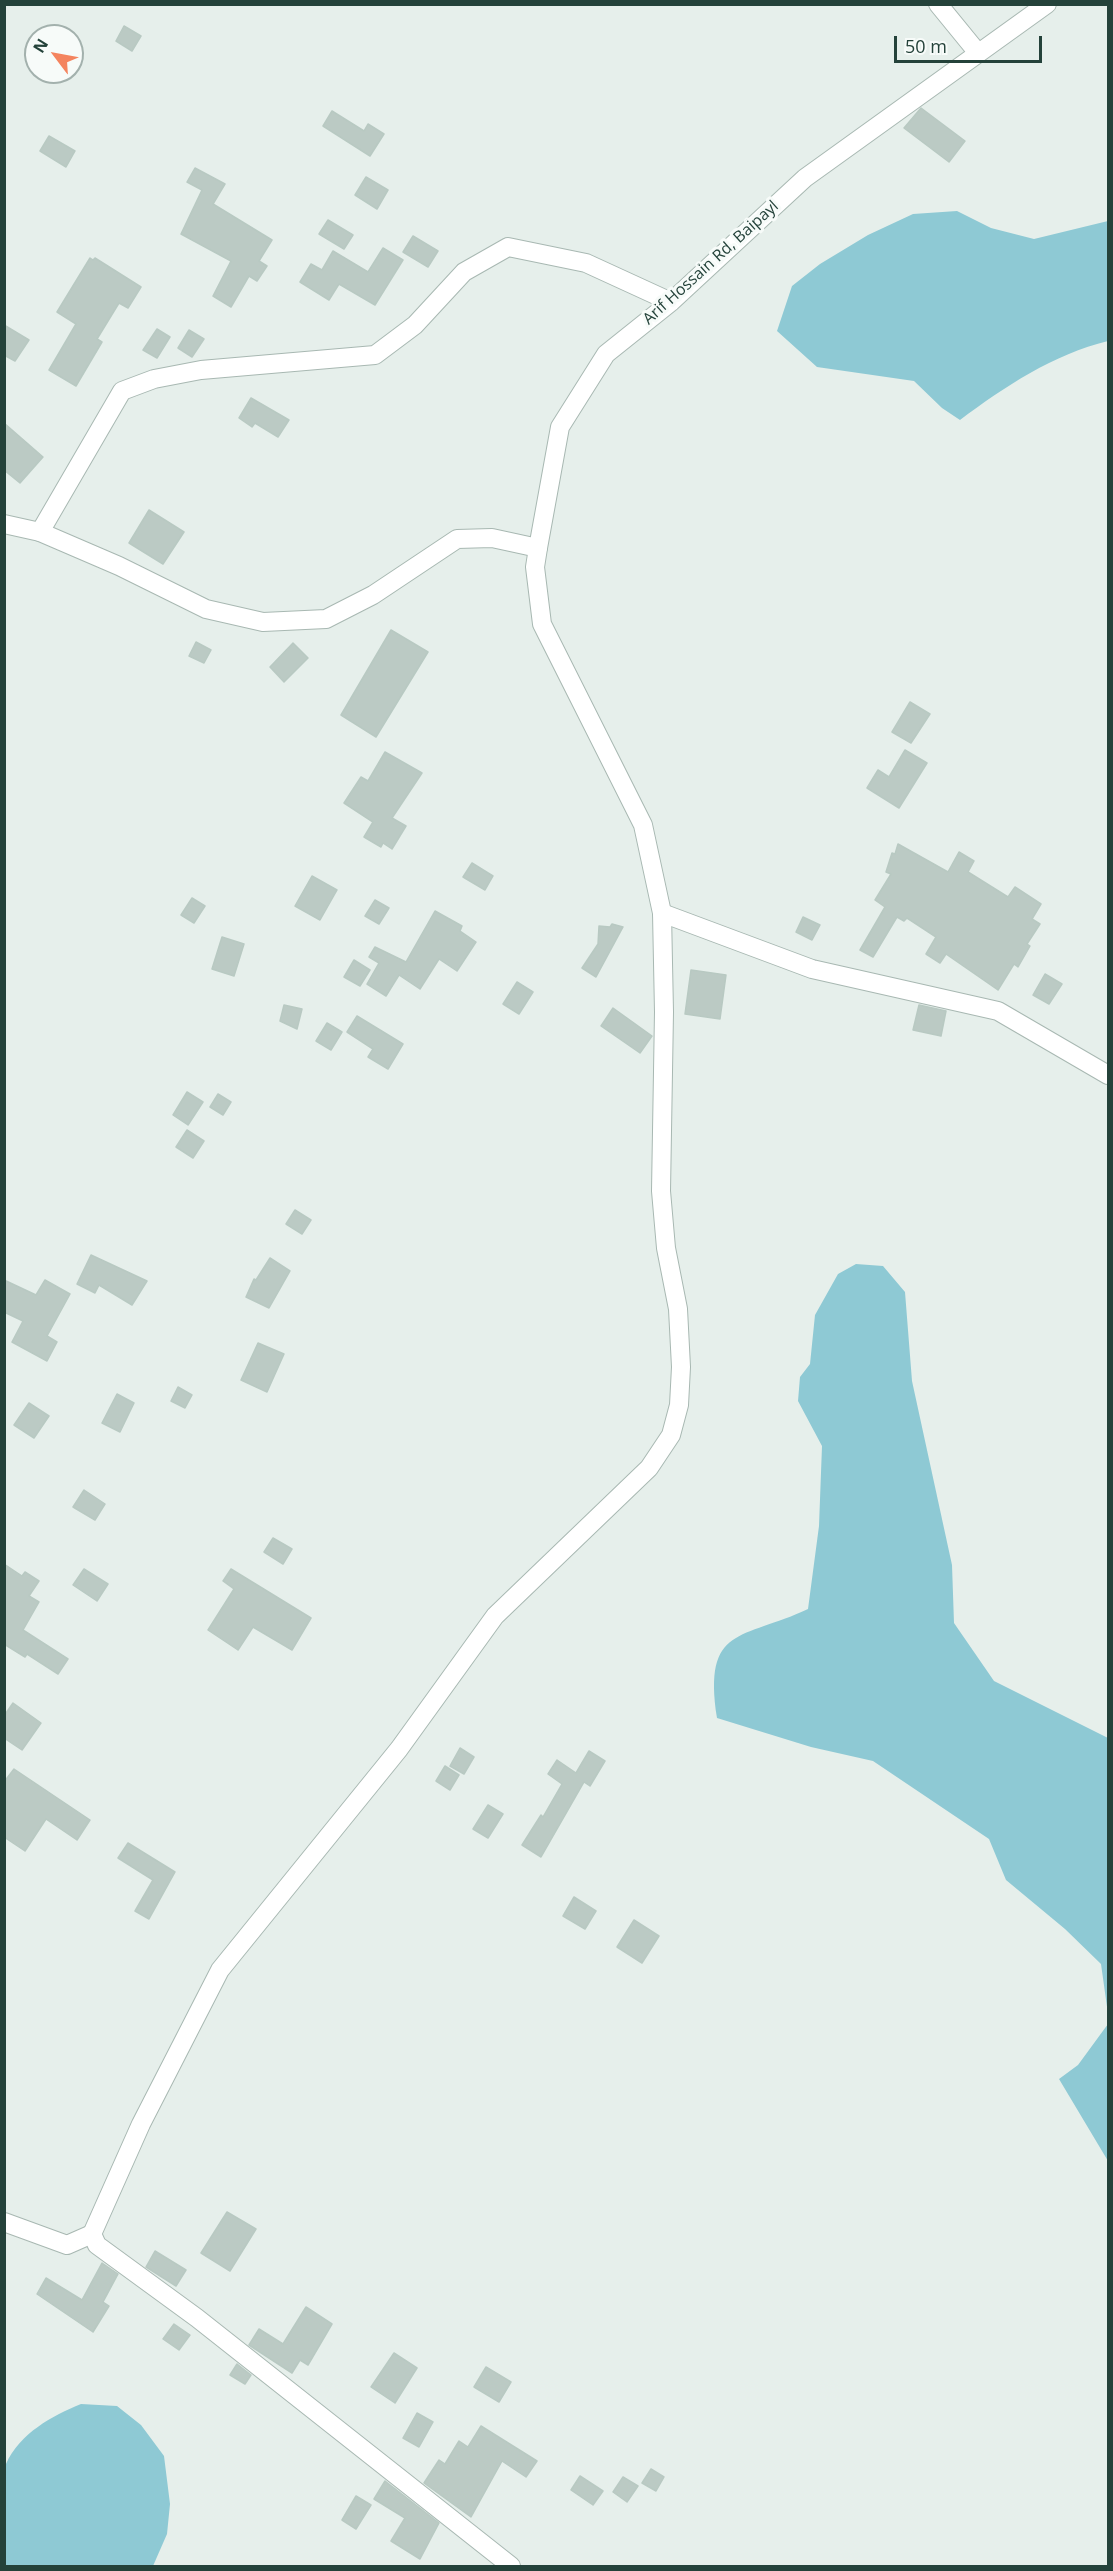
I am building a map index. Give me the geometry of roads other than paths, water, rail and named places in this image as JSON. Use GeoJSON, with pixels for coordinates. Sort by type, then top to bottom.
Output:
{"type":"FeatureCollection","features":[{"type":"Feature","properties":{"kind":"street"},"geometry":{"type":"LineString","coordinates":[[938,4],[978,53]]}},
{"type":"Feature","properties":{"kind":"street","name":"Arif Hossain Rd, Baipayl"},"geometry":{"type":"LineString","coordinates":[[92,2234],[141,2124],[220,1970],[399,1749],[495,1616],[649,1468],[671,1435],[679,1405],[681,1367],[678,1309],[666,1248],[662,1191],[664,1012],[662,914],[642,825],[542,624],[535,567],[560,427],[606,354],[671,303],[805,178],[1047,4]]}},
{"type":"Feature","properties":{"kind":"street"},"geometry":{"type":"LineString","coordinates":[[40,532],[122,391],[154,379],[201,370],[375,355],[415,325],[464,272],[508,247],[586,262],[671,303]]}},
{"type":"Feature","properties":{"kind":"street"},"geometry":{"type":"LineString","coordinates":[[4,524],[40,532],[119,566],[206,609],[263,622],[326,619],[373,595],[457,539],[492,538],[538,548]]}},
{"type":"Feature","properties":{"kind":"street"},"geometry":{"type":"LineString","coordinates":[[662,914],[812,969],[998,1011],[1108,1075]]}},
{"type":"Feature","properties":{"kind":"street"},"geometry":{"type":"LineString","coordinates":[[4,2222],[67,2245],[92,2234],[97,2246],[196,2318],[511,2566]]}},
{"type":"Feature","properties":{"kind":"water"},"geometry":{"type":"Polygon","coordinates":[[[957,211],[991,228],[1034,239],[1108,221],[1108,341],[1068,354],[1030,373],[960,420],[942,408],[914,381],[817,367],[777,331],[792,286],[820,264],[868,235],[913,214],[957,211]]]}},
{"type":"Feature","properties":{"kind":"water"},"geometry":{"type":"Polygon","coordinates":[[[856,1264],[883,1266],[905,1292],[912,1381],[952,1565],[954,1623],[994,1681],[1108,1738],[1108,2014],[1101,1964],[1065,1929],[1006,1880],[989,1839],[873,1761],[811,1747],[717,1718],[714,1688],[716,1666],[722,1651],[732,1640],[808,1609],[819,1526],[822,1446],[798,1401],[800,1377],[810,1364],[815,1315],[838,1274],[856,1264]]]}},
{"type":"Feature","properties":{"kind":"water"},"geometry":{"type":"Polygon","coordinates":[[[1108,2024],[1108,2161],[1059,2079],[1078,2065],[1108,2024]]]}},
{"type":"Feature","properties":{"kind":"water"},"geometry":{"type":"Polygon","coordinates":[[[81,2404],[117,2406],[141,2425],[164,2456],[170,2504],[167,2534],[153,2566],[5,2566],[3,2496],[6,2464],[20,2443],[38,2427],[81,2404]]]}}]}
